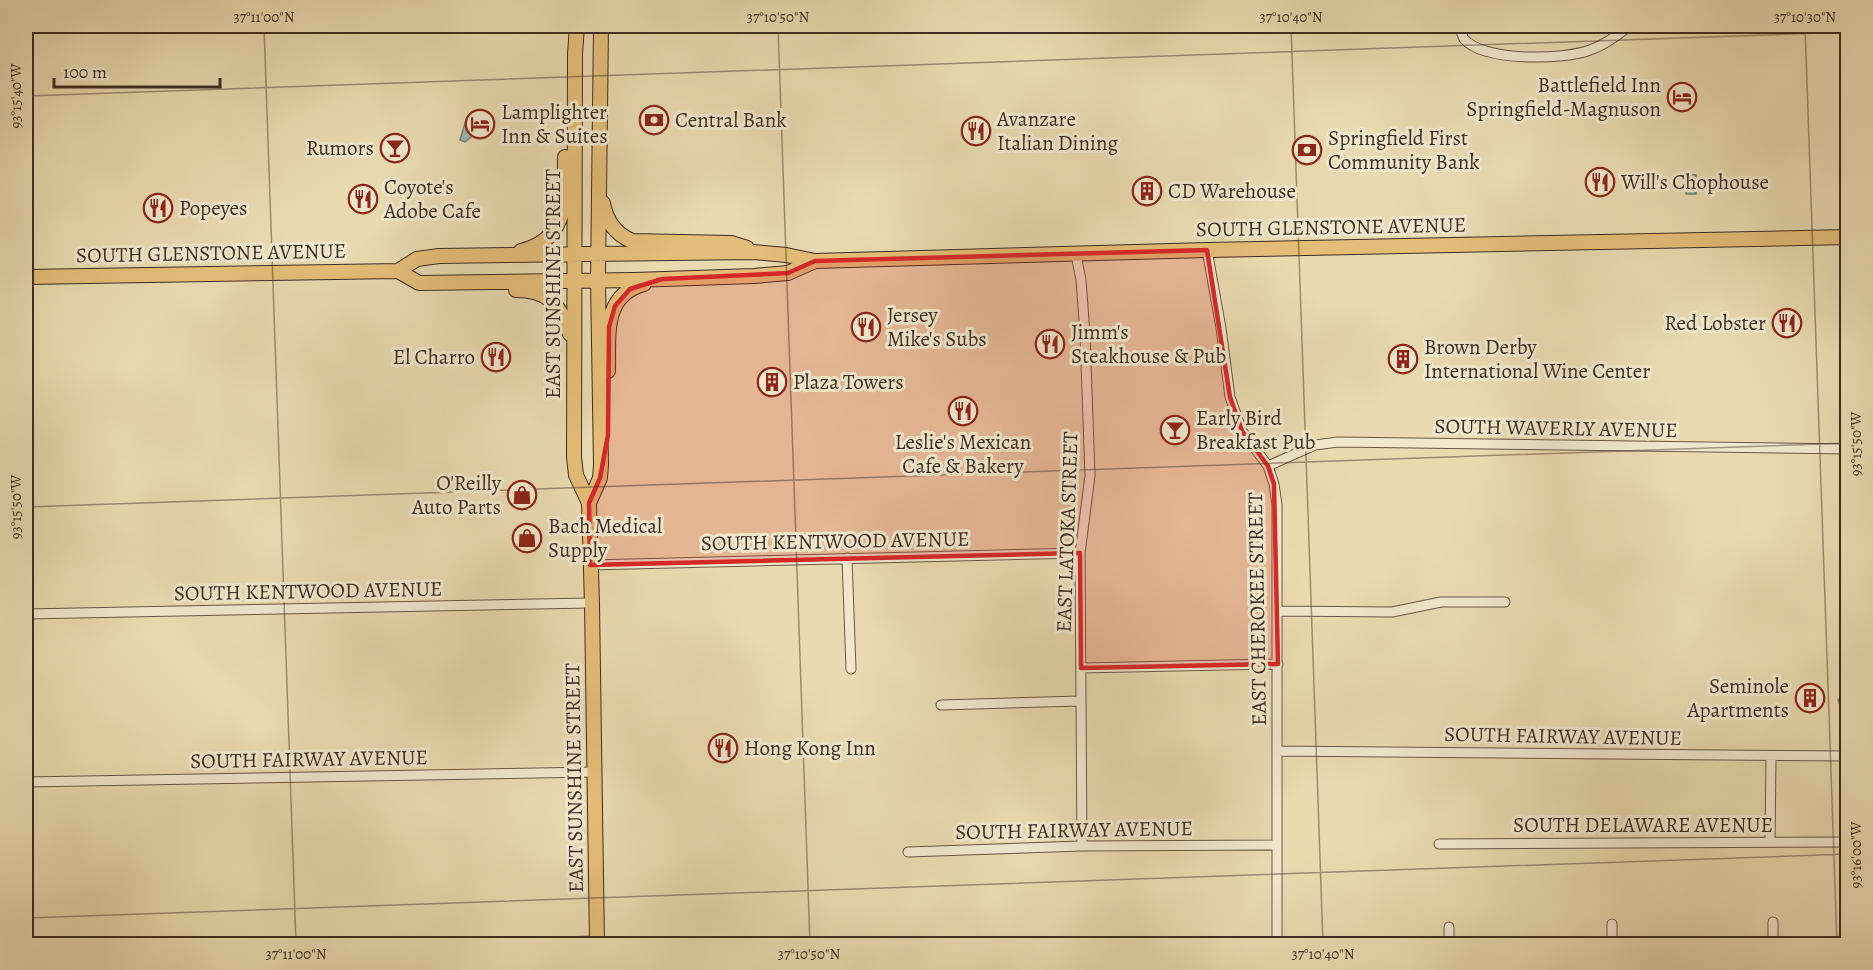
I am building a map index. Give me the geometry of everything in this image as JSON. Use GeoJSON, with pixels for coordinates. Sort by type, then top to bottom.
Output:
{"type":"FeatureCollection","features":[{"type":"Feature","properties":{"kind":"main road","name":"EAST SUNSHINE STREET"},"geometry":{"type":"LineString","coordinates":[[576,26],[573,255],[574,457],[576,475],[589,503],[597,943]]}},
{"type":"Feature","properties":{"kind":"main road","name":"EAST SUNSHINE STREET"},"geometry":{"type":"LineString","coordinates":[[589,503],[600,478],[601,465],[598,255],[601,26]]}},
{"type":"Feature","properties":{"kind":"main road"},"geometry":{"type":"LineString","coordinates":[[501,256],[537,246],[553,234],[560,222],[564,195],[568,96],[574,54]]}},
{"type":"Feature","properties":{"kind":"main road"},"geometry":{"type":"LineString","coordinates":[[600,183],[607,218],[623,237],[641,242],[740,244],[754,252]]}},
{"type":"Feature","properties":{"kind":"main road","name":"SOUTH GLENSTONE AVENUE"},"geometry":{"type":"LineString","coordinates":[[26,277],[398,270],[417,260],[439,256],[754,252],[815,261],[1207,250],[1848,237]]}},
{"type":"Feature","properties":{"kind":"main road","name":"SOUTH GLENSTONE AVENUE"},"geometry":{"type":"LineString","coordinates":[[398,270],[419,283],[598,281],[788,273],[815,261]]}},
{"type":"Feature","properties":{"kind":"main road"},"geometry":{"type":"LineString","coordinates":[[601,465],[608,435],[610,316],[622,296],[630,289],[662,279]]}},
{"type":"Feature","properties":{"kind":"main road"},"geometry":{"type":"LineString","coordinates":[[435,283],[449,290],[521,290],[540,293],[559,308],[573,342]]}},
{"type":"Feature","properties":{"kind":"street"},"geometry":{"type":"LineString","coordinates":[[1460,26],[1464,38],[1490,53],[1514,57],[1563,55],[1587,51],[1603,45],[1629,26]]}},
{"type":"Feature","properties":{"kind":"street","name":"EAST CHEROKEE STREET"},"geometry":{"type":"LineString","coordinates":[[1207,250],[1230,397],[1242,431],[1268,466],[1277,505],[1277,945]]}},
{"type":"Feature","properties":{"kind":"street","name":"EAST LATOKA STREET"},"geometry":{"type":"LineString","coordinates":[[1076,255],[1081,280],[1085,334],[1090,476],[1080,553],[1082,846]]}},
{"type":"Feature","properties":{"kind":"street","name":"SOUTH WAVERLY AVENUE"},"geometry":{"type":"LineString","coordinates":[[1268,466],[1316,445],[1338,442],[1848,449]]}},
{"type":"Feature","properties":{"kind":"street","name":"SOUTH KENTWOOD AVENUE"},"geometry":{"type":"LineString","coordinates":[[590,565],[1080,553]]}},
{"type":"Feature","properties":{"kind":"street"},"geometry":{"type":"LineString","coordinates":[[847,558],[851,669]]}},
{"type":"Feature","properties":{"kind":"street"},"geometry":{"type":"LineString","coordinates":[[1277,611],[1392,612],[1441,602],[1505,603]]}},
{"type":"Feature","properties":{"kind":"street","name":"SOUTH KENTWOOD AVENUE"},"geometry":{"type":"LineString","coordinates":[[26,615],[591,603]]}},
{"type":"Feature","properties":{"kind":"street"},"geometry":{"type":"LineString","coordinates":[[1081,668],[1278,664]]}},
{"type":"Feature","properties":{"kind":"street"},"geometry":{"type":"LineString","coordinates":[[941,705],[1080,701]]}},
{"type":"Feature","properties":{"kind":"street","name":"SOUTH FAIRWAY AVENUE"},"geometry":{"type":"LineString","coordinates":[[1278,751],[1848,756]]}},
{"type":"Feature","properties":{"kind":"street"},"geometry":{"type":"LineString","coordinates":[[1770,842],[1771,756]]}},
{"type":"Feature","properties":{"kind":"street","name":"SOUTH FAIRWAY AVENUE"},"geometry":{"type":"LineString","coordinates":[[26,782],[594,772]]}},
{"type":"Feature","properties":{"kind":"street","name":"SOUTH DELAWARE AVENUE"},"geometry":{"type":"LineString","coordinates":[[1439,844],[1848,842]]}},
{"type":"Feature","properties":{"kind":"street","name":"SOUTH FAIRWAY AVENUE"},"geometry":{"type":"LineString","coordinates":[[908,852],[1082,846],[1277,845]]}},
{"type":"Feature","properties":{"kind":"street"},"geometry":{"type":"LineString","coordinates":[[1773,922],[1773,945]]}},
{"type":"Feature","properties":{"kind":"street"},"geometry":{"type":"LineString","coordinates":[[1612,924],[1612,945]]}},
{"type":"Feature","properties":{"kind":"street"},"geometry":{"type":"LineString","coordinates":[[1449,927],[1449,945]]}},
{"type":"Feature","properties":{"kind":"street"},"geometry":{"type":"LineString","coordinates":[[462,945],[597,943]]}},
{"type":"Feature","properties":{"kind":"highlighted area"},"geometry":{"type":"Polygon","coordinates":[[[1207,250],[1230,397],[1242,431],[1268,466],[1274,484],[1278,664],[1081,668],[1080,553],[590,565],[589,503],[600,478],[608,435],[609,327],[615,306],[630,289],[662,279],[788,273],[815,261],[1207,250]]]}},
{"type":"Feature","properties":{"kind":"shaded area"},"geometry":{"type":"Polygon","coordinates":[[[466,120],[476,124],[471,137],[465,142],[460,140],[466,120]]]}},
{"type":"Feature","properties":{"kind":"shaded area"},"geometry":{"type":"Polygon","coordinates":[[[1687,174],[1696,175],[1696,194],[1686,194],[1687,174]]]}},
{"type":"Feature","properties":{"kind":"shaded area"},"geometry":{"type":"Polygon","coordinates":[[[1845,688],[1847,711],[1842,710],[1838,700],[1843,693],[1842,689],[1845,688]]]}},
{"type":"Feature","properties":{"kind":"place","name":"Battlefield Inn Springfield-Magnuson"},"geometry":{"type":"Point","coordinates":[1682,97]}},
{"type":"Feature","properties":{"kind":"place","name":"Central Bank"},"geometry":{"type":"Point","coordinates":[654,120]}},
{"type":"Feature","properties":{"kind":"place","name":"Lamplighter Inn & Suites"},"geometry":{"type":"Point","coordinates":[480,124]}},
{"type":"Feature","properties":{"kind":"place","name":"Avanzare Italian Dining"},"geometry":{"type":"Point","coordinates":[976,131]}},
{"type":"Feature","properties":{"kind":"place","name":"Rumors"},"geometry":{"type":"Point","coordinates":[395,148]}},
{"type":"Feature","properties":{"kind":"place","name":"Springfield First Community Bank"},"geometry":{"type":"Point","coordinates":[1307,150]}},
{"type":"Feature","properties":{"kind":"place","name":"Will's Chophouse"},"geometry":{"type":"Point","coordinates":[1600,182]}},
{"type":"Feature","properties":{"kind":"place","name":"CD Warehouse"},"geometry":{"type":"Point","coordinates":[1147,191]}},
{"type":"Feature","properties":{"kind":"place","name":"Coyote's Adobe Cafe"},"geometry":{"type":"Point","coordinates":[363,199]}},
{"type":"Feature","properties":{"kind":"place","name":"Popeyes"},"geometry":{"type":"Point","coordinates":[158,208]}},
{"type":"Feature","properties":{"kind":"place","name":"Red Lobster"},"geometry":{"type":"Point","coordinates":[1787,323]}},
{"type":"Feature","properties":{"kind":"place","name":"Jersey Mike's Subs"},"geometry":{"type":"Point","coordinates":[866,327]}},
{"type":"Feature","properties":{"kind":"place","name":"Jimm's Steakhouse & Pub"},"geometry":{"type":"Point","coordinates":[1050,344]}},
{"type":"Feature","properties":{"kind":"place","name":"El Charro"},"geometry":{"type":"Point","coordinates":[496,357]}},
{"type":"Feature","properties":{"kind":"place","name":"Brown Derby International Wine Center"},"geometry":{"type":"Point","coordinates":[1403,359]}},
{"type":"Feature","properties":{"kind":"place","name":"Plaza Towers"},"geometry":{"type":"Point","coordinates":[772,382]}},
{"type":"Feature","properties":{"kind":"place","name":"Leslie's Mexican Cafe & Bakery"},"geometry":{"type":"Point","coordinates":[963,411]}},
{"type":"Feature","properties":{"kind":"place","name":"Early Bird Breakfast Pub"},"geometry":{"type":"Point","coordinates":[1175,430]}},
{"type":"Feature","properties":{"kind":"place","name":"O'Reilly Auto Parts"},"geometry":{"type":"Point","coordinates":[522,495]}},
{"type":"Feature","properties":{"kind":"place","name":"Bach Medical Supply"},"geometry":{"type":"Point","coordinates":[527,538]}},
{"type":"Feature","properties":{"kind":"place","name":"Seminole Apartments"},"geometry":{"type":"Point","coordinates":[1810,698]}},
{"type":"Feature","properties":{"kind":"place","name":"Hong Kong Inn"},"geometry":{"type":"Point","coordinates":[723,748]}}]}
